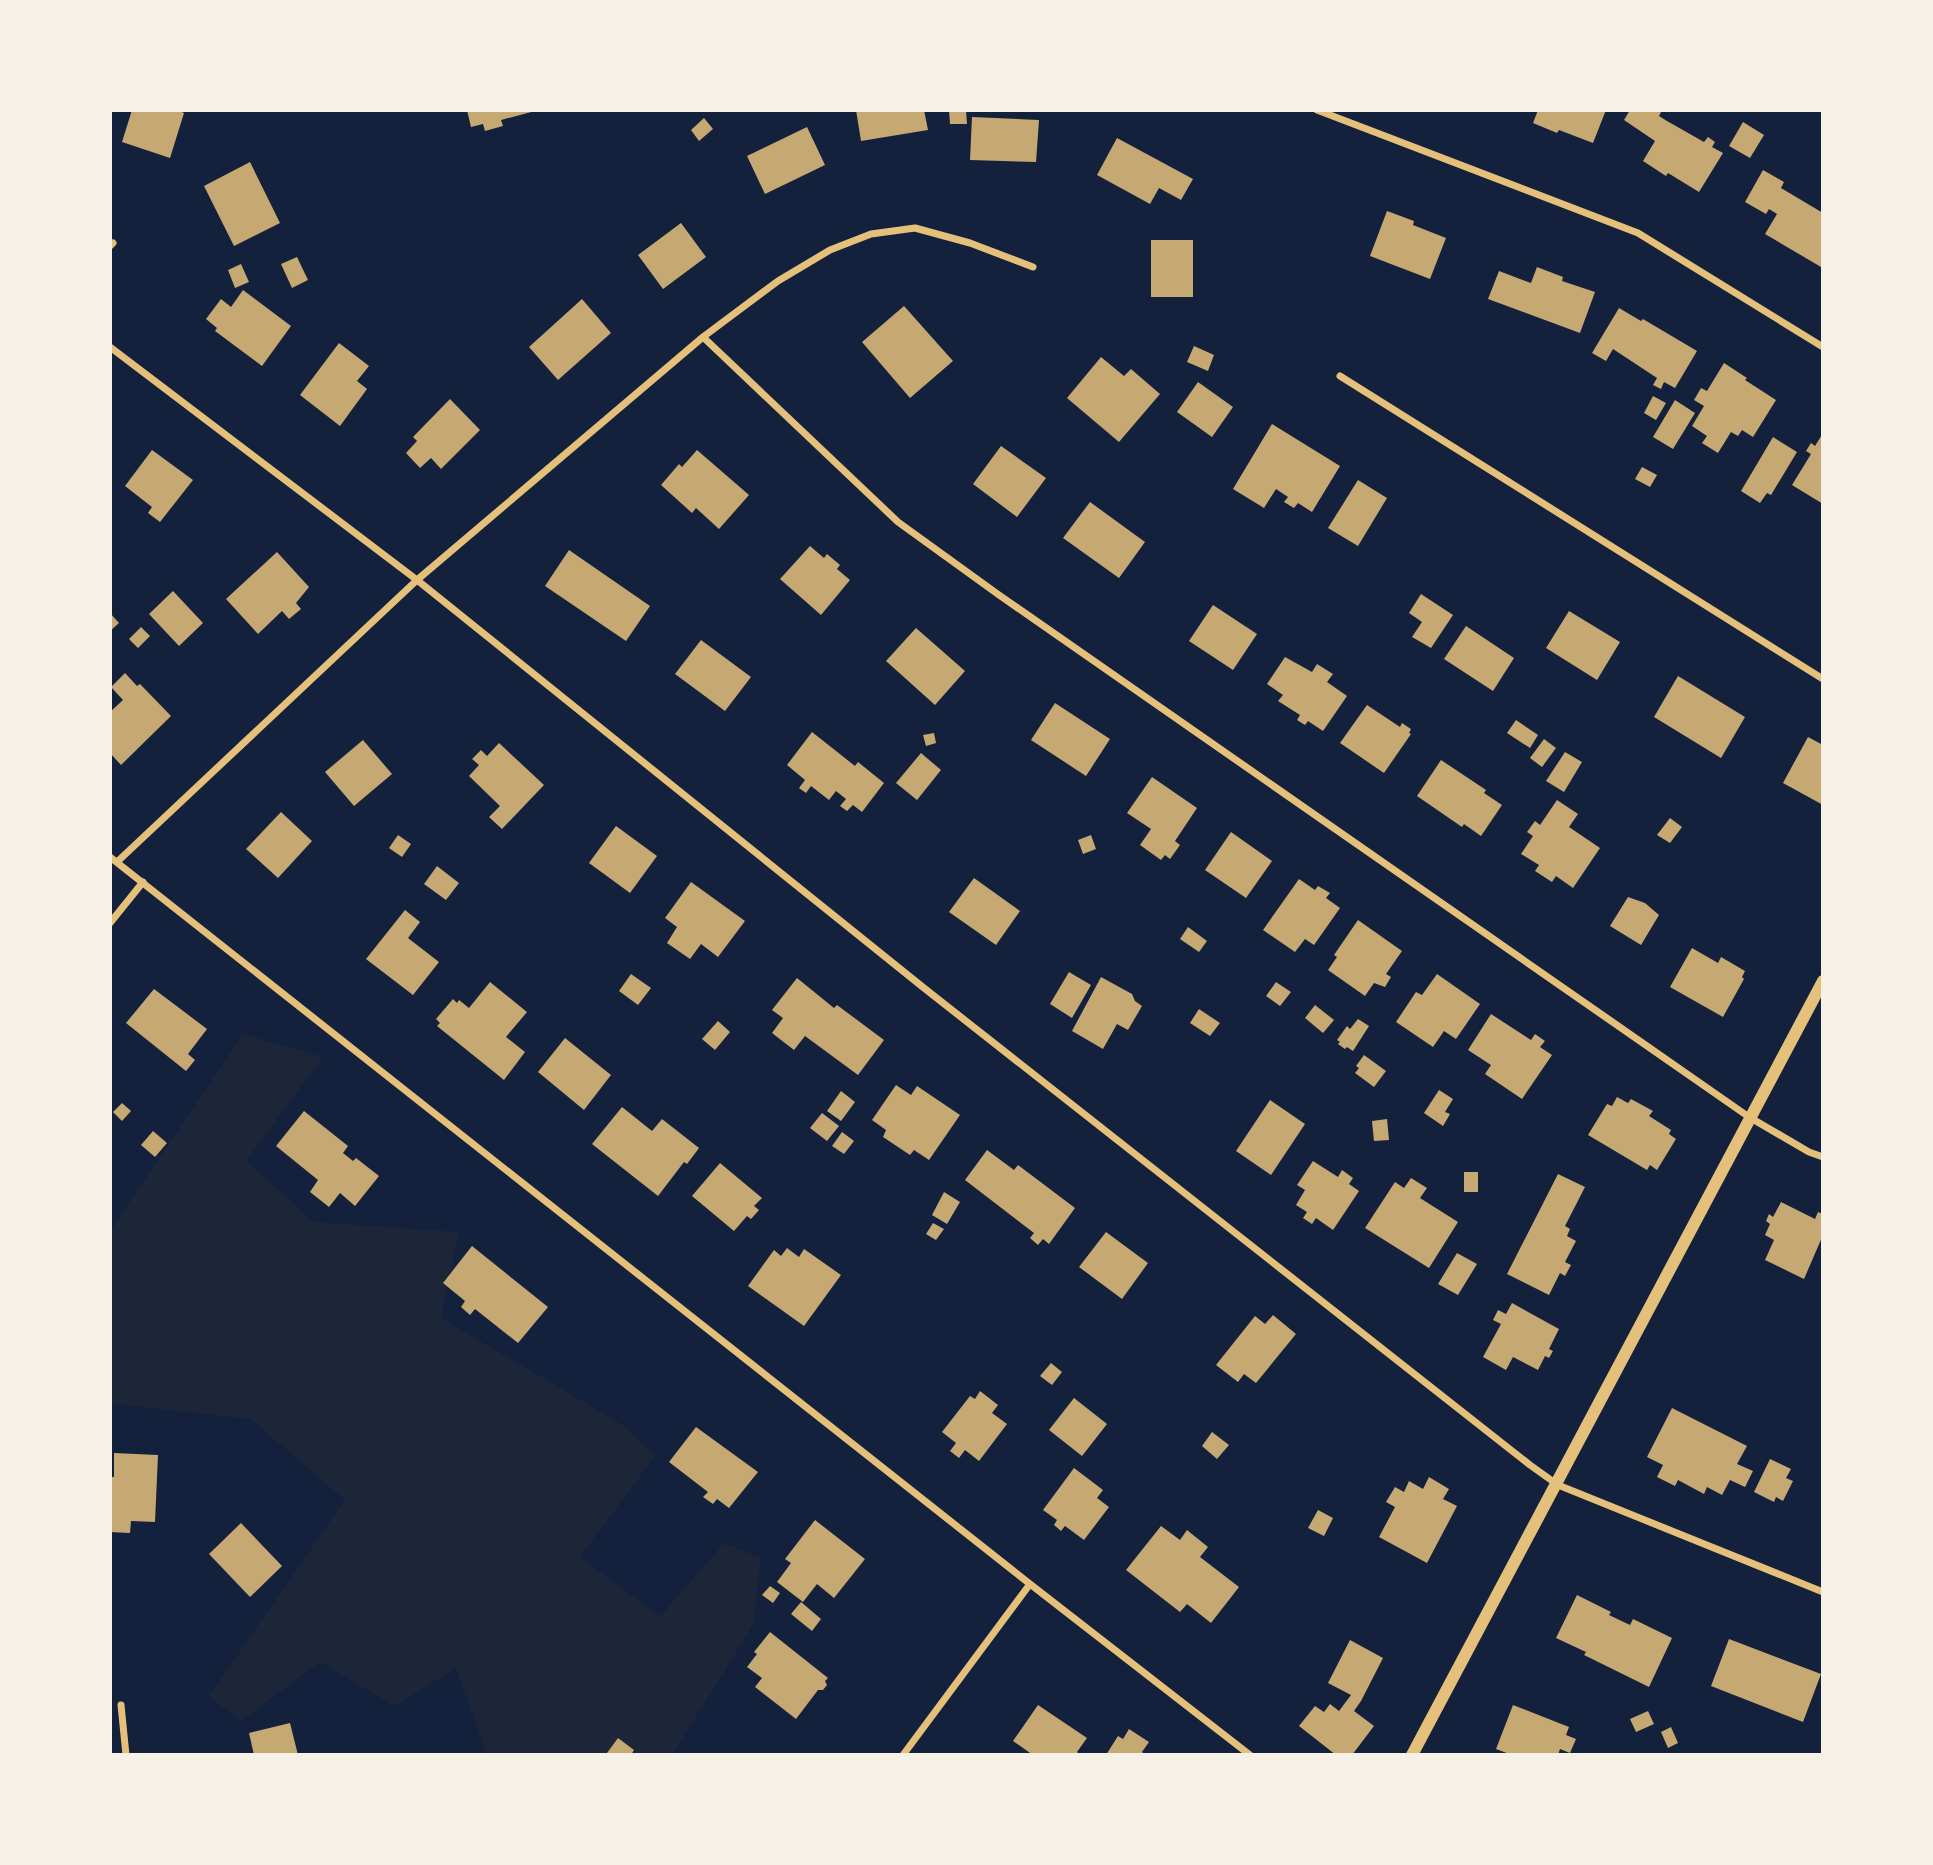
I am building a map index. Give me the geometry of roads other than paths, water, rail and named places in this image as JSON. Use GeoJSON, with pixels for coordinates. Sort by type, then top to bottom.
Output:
{"type":"FeatureCollection","features":[{"type":"Feature","properties":{"kind":"street"},"geometry":{"type":"LineString","coordinates":[[1317,110],[1638,233],[1823,347]]}},
{"type":"Feature","properties":{"kind":"street"},"geometry":{"type":"LineString","coordinates":[[1033,267],[970,243],[915,228],[871,234],[830,250],[778,281],[703,337],[417,580],[114,860],[1250,1755]]}},
{"type":"Feature","properties":{"kind":"street"},"geometry":{"type":"LineString","coordinates":[[703,337],[898,522],[1749,1117],[1809,1152],[1823,1157]]}},
{"type":"Feature","properties":{"kind":"street"},"geometry":{"type":"LineString","coordinates":[[110,347],[417,580],[956,1013],[1530,1465],[1558,1485],[1823,1592]]}},
{"type":"Feature","properties":{"kind":"street"},"geometry":{"type":"LineString","coordinates":[[1340,376],[1823,679]]}},
{"type":"Feature","properties":{"kind":"street"},"geometry":{"type":"LineString","coordinates":[[110,923],[143,883]]}},
{"type":"Feature","properties":{"kind":"street"},"geometry":{"type":"LineString","coordinates":[[1412,1755],[1558,1485],[1749,1117],[1823,981]]}},
{"type":"Feature","properties":{"kind":"street"},"geometry":{"type":"LineString","coordinates":[[903,1755],[1030,1584]]}},
{"type":"Feature","properties":{"kind":"street"},"geometry":{"type":"LineString","coordinates":[[121,1705],[126,1755]]}}]}
